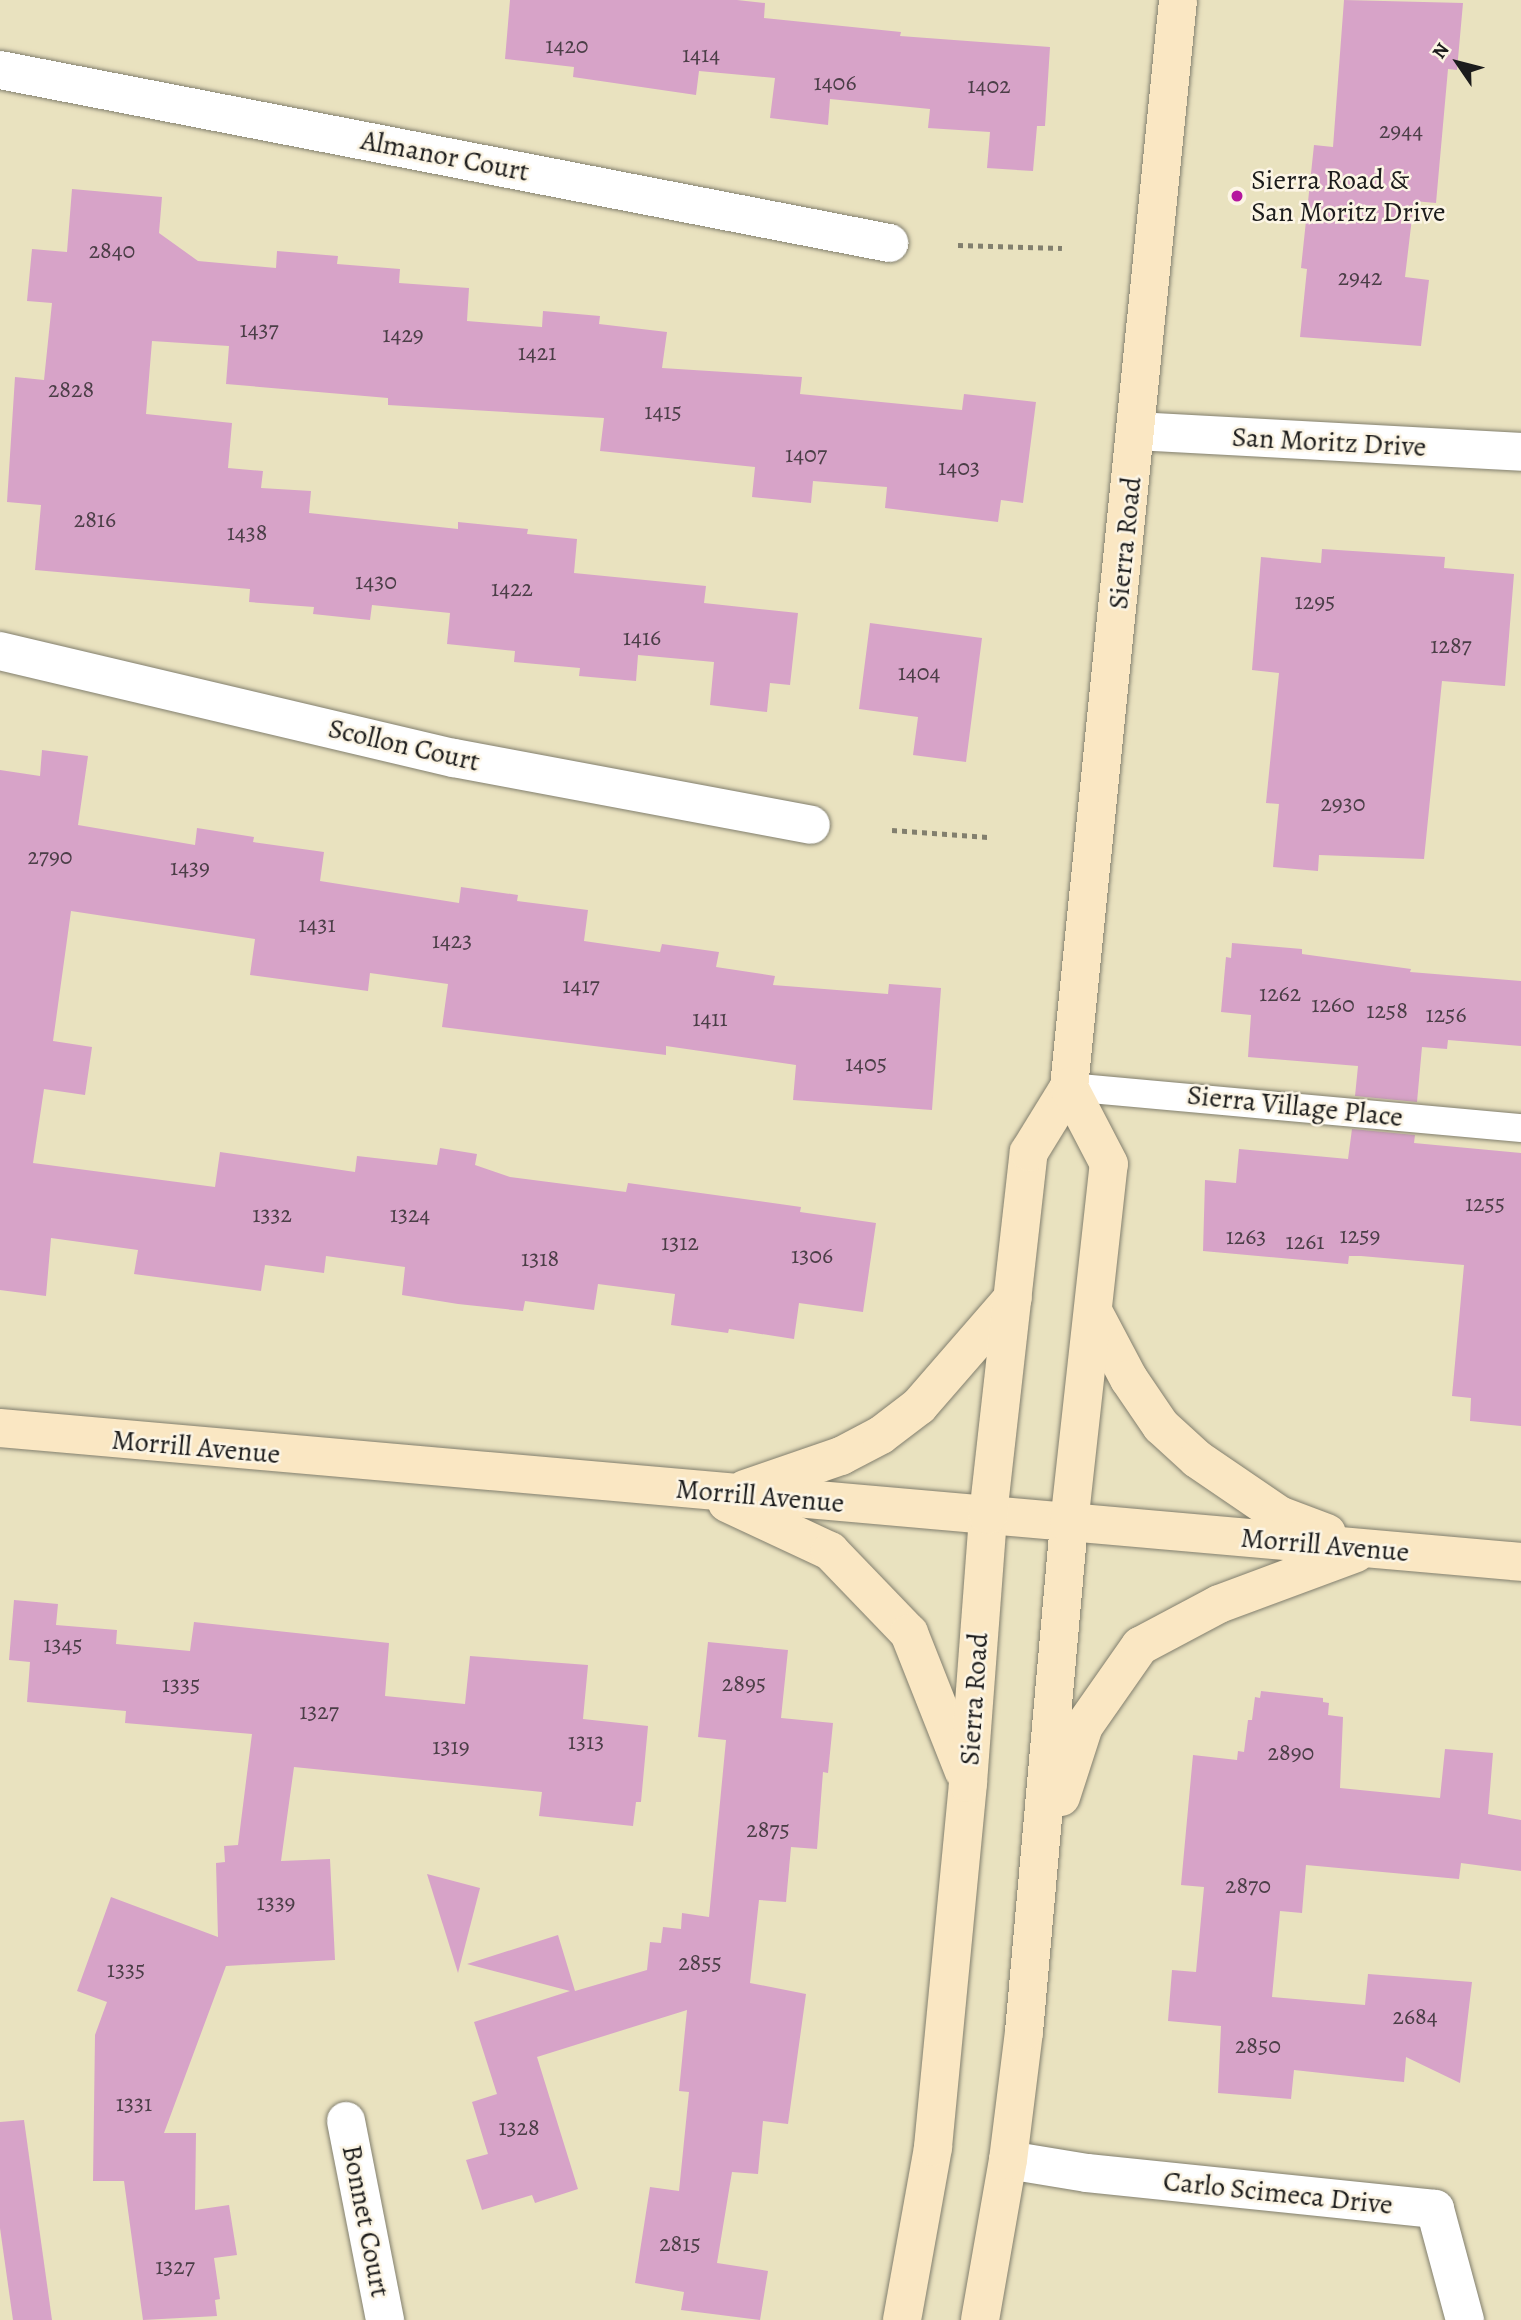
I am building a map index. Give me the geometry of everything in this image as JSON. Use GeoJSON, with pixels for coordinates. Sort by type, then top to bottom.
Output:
{"type":"FeatureCollection","features":[{"type":"Feature","properties":{"kind":"street","name":"Sierra Road"},"geometry":{"type":"LineString","coordinates":[[902,2320],[933,2147],[968,1783],[988,1515],[1029,1152],[1069,1087],[1178,0]]}},
{"type":"Feature","properties":{"kind":"street","name":"Almanor Court"},"geometry":{"type":"LineString","coordinates":[[0,70],[889,243]]}},
{"type":"Feature","properties":{"kind":"street","name":"San Moritz Drive"},"geometry":{"type":"LineString","coordinates":[[1136,431],[1521,452]]}},
{"type":"Feature","properties":{"kind":"street","name":"Scollon Court"},"geometry":{"type":"LineString","coordinates":[[0,651],[454,758],[811,825]]}},
{"type":"Feature","properties":{"kind":"street"},"geometry":{"type":"LineString","coordinates":[[980,2320],[1008,2160],[1040,1862],[1069,1524],[1109,1164],[1069,1087]]}},
{"type":"Feature","properties":{"kind":"street"},"geometry":{"type":"LineString","coordinates":[[716,1493],[841,1456],[881,1435],[919,1406],[1013,1298]]}},
{"type":"Feature","properties":{"kind":"street"},"geometry":{"type":"LineString","coordinates":[[1094,1313],[1129,1379],[1161,1426],[1197,1459],[1279,1515],[1368,1549]]}},
{"type":"Feature","properties":{"kind":"street","name":"Morrill Avenue"},"geometry":{"type":"LineString","coordinates":[[0,1428],[1521,1562]]}},
{"type":"Feature","properties":{"kind":"street"},"geometry":{"type":"LineString","coordinates":[[716,1493],[830,1551],[909,1633],[968,1783]]}},
{"type":"Feature","properties":{"kind":"street"},"geometry":{"type":"LineString","coordinates":[[1040,1862],[1084,1726],[1140,1646],[1219,1604],[1368,1549]]}},
{"type":"Feature","properties":{"kind":"street","name":"Bonnet Court"},"geometry":{"type":"LineString","coordinates":[[346,2121],[385,2320]]}},
{"type":"Feature","properties":{"kind":"street","name":"Carlo Scimeca Drive"},"geometry":{"type":"LineString","coordinates":[[1008,2160],[1087,2173],[1435,2209],[1465,2320]]}},
{"type":"Feature","properties":{"kind":"lane","name":"Sierra Village Place"},"geometry":{"type":"LineString","coordinates":[[1069,1087],[1521,1128]]}},
{"type":"Feature","properties":{"kind":"path"},"geometry":{"type":"LineString","coordinates":[[958,246],[1062,248]]}},
{"type":"Feature","properties":{"kind":"path"},"geometry":{"type":"LineString","coordinates":[[892,830],[988,836]]}},
{"type":"Feature","properties":{"kind":"building"},"geometry":{"type":"Polygon","coordinates":[[[510,0],[737,0],[765,3],[764,18],[901,32],[900,36],[1050,47],[1045,126],[1037,126],[1033,171],[987,168],[990,132],[928,128],[930,109],[830,99],[828,125],[770,118],[775,78],[699,71],[696,95],[573,77],[574,67],[505,59],[510,0]]]}},
{"type":"Feature","properties":{"kind":"building"},"geometry":{"type":"Polygon","coordinates":[[[1344,0],[1463,3],[1457,70],[1448,69],[1436,203],[1414,201],[1405,277],[1429,280],[1421,346],[1300,337],[1307,269],[1301,268],[1314,145],[1333,147],[1344,0]]]}},
{"type":"Feature","properties":{"kind":"building"},"geometry":{"type":"Polygon","coordinates":[[[72,189],[162,197],[159,233],[198,261],[276,268],[277,251],[338,256],[337,264],[400,269],[399,283],[469,288],[467,321],[542,327],[543,311],[600,316],[599,324],[667,332],[662,368],[802,377],[800,394],[962,410],[964,394],[1036,402],[1023,503],[1001,500],[998,522],[885,508],[887,487],[813,481],[811,503],[752,497],[755,467],[600,451],[604,418],[388,405],[388,398],[226,384],[229,346],[152,341],[146,414],[232,423],[228,468],[263,471],[261,488],[311,491],[309,513],[458,529],[458,522],[528,529],[527,534],[577,539],[574,573],[706,586],[704,603],[798,613],[790,685],[770,683],[767,712],[710,705],[714,662],[638,655],[636,681],[579,676],[580,668],[514,662],[515,651],[447,644],[450,613],[372,605],[370,620],[313,614],[314,607],[249,602],[250,589],[35,570],[41,505],[7,502],[15,377],[44,380],[52,303],[27,301],[32,249],[67,252],[72,189]]]}},
{"type":"Feature","properties":{"kind":"building"},"geometry":{"type":"Polygon","coordinates":[[[1322,549],[1445,557],[1444,568],[1514,574],[1505,686],[1442,681],[1424,859],[1319,855],[1318,871],[1273,867],[1279,804],[1266,803],[1279,673],[1252,670],[1261,557],[1321,563],[1322,549]]]}},
{"type":"Feature","properties":{"kind":"building"},"geometry":{"type":"Polygon","coordinates":[[[870,623],[982,638],[966,762],[913,755],[918,717],[859,709],[870,623]]]}},
{"type":"Feature","properties":{"kind":"building"},"geometry":{"type":"Polygon","coordinates":[[[42,750],[88,756],[78,825],[195,845],[197,828],[254,837],[253,842],[324,852],[320,881],[459,903],[461,887],[518,895],[517,901],[588,910],[584,941],[660,952],[662,944],[719,952],[716,967],[775,976],[773,985],[888,994],[889,984],[941,988],[932,1110],[793,1100],[796,1065],[666,1046],[666,1055],[442,1027],[448,984],[370,973],[368,991],[250,975],[255,939],[71,911],[53,1041],[92,1047],[85,1095],[44,1089],[33,1163],[215,1187],[220,1152],[355,1172],[357,1156],[437,1165],[440,1148],[477,1154],[475,1165],[510,1177],[626,1192],[628,1183],[801,1207],[800,1212],[876,1223],[863,1312],[799,1303],[794,1339],[729,1329],[728,1333],[671,1325],[675,1294],[598,1284],[594,1310],[525,1301],[523,1311],[458,1304],[402,1295],[405,1267],[326,1256],[324,1273],[265,1265],[261,1291],[134,1274],[138,1250],[51,1238],[46,1296],[0,1290],[0,770],[40,776],[42,750]]]}},
{"type":"Feature","properties":{"kind":"building"},"geometry":{"type":"Polygon","coordinates":[[[1232,943],[1302,949],[1302,954],[1411,969],[1410,972],[1521,981],[1521,1046],[1448,1040],[1447,1049],[1422,1047],[1417,1102],[1355,1096],[1358,1066],[1248,1057],[1251,1015],[1221,1012],[1226,957],[1231,958],[1232,943]]]}},
{"type":"Feature","properties":{"kind":"building"},"geometry":{"type":"Polygon","coordinates":[[[1352,1129],[1415,1135],[1414,1143],[1521,1153],[1521,1426],[1470,1421],[1471,1398],[1452,1396],[1464,1265],[1361,1256],[1349,1256],[1348,1264],[1203,1251],[1205,1180],[1236,1183],[1239,1149],[1348,1159],[1352,1129]]]}},
{"type":"Feature","properties":{"kind":"building"},"geometry":{"type":"Polygon","coordinates":[[[14,1600],[58,1604],[56,1625],[117,1630],[116,1644],[190,1651],[194,1622],[389,1643],[385,1696],[465,1704],[470,1656],[588,1665],[583,1719],[648,1726],[641,1802],[636,1802],[633,1826],[539,1816],[542,1792],[294,1767],[281,1861],[330,1859],[335,1960],[226,1966],[164,2133],[196,2133],[195,2210],[229,2205],[237,2255],[214,2258],[220,2299],[215,2300],[217,2316],[143,2320],[124,2181],[93,2181],[95,2035],[107,2002],[77,1991],[111,1897],[218,1937],[216,1863],[225,1862],[224,1846],[238,1845],[252,1734],[125,1723],[126,1711],[27,1702],[30,1662],[9,1660],[14,1600]]]}},
{"type":"Feature","properties":{"kind":"building"},"geometry":{"type":"Polygon","coordinates":[[[708,1642],[788,1650],[781,1718],[833,1723],[828,1773],[823,1772],[817,1849],[791,1847],[786,1902],[759,1900],[750,1983],[806,1994],[788,2124],[763,2121],[758,2174],[732,2172],[717,2263],[768,2271],[760,2320],[681,2310],[684,2292],[635,2283],[650,2187],[679,2191],[689,2092],[679,2091],[687,2010],[537,2057],[578,2189],[535,2203],[532,2195],[482,2210],[466,2160],[488,2154],[472,2102],[497,2094],[474,2022],[570,1991],[467,1964],[558,1935],[575,1991],[647,1970],[650,1942],[661,1943],[663,1927],[681,1929],[682,1913],[709,1917],[726,1740],[698,1737],[708,1642]]]}},
{"type":"Feature","properties":{"kind":"building"},"geometry":{"type":"Polygon","coordinates":[[[1261,1691],[1323,1698],[1323,1702],[1329,1703],[1328,1715],[1343,1717],[1340,1788],[1440,1798],[1445,1749],[1493,1753],[1488,1814],[1521,1820],[1521,1871],[1461,1863],[1459,1879],[1306,1865],[1302,1913],[1280,1911],[1272,1997],[1365,2005],[1368,1974],[1472,1982],[1460,2083],[1406,2057],[1404,2082],[1294,2070],[1291,2099],[1218,2093],[1221,2026],[1168,2021],[1172,1970],[1196,1972],[1204,1887],[1181,1885],[1193,1755],[1237,1760],[1238,1751],[1244,1752],[1248,1720],[1252,1720],[1255,1697],[1260,1698],[1261,1691]]]}},
{"type":"Feature","properties":{"kind":"building"},"geometry":{"type":"Polygon","coordinates":[[[427,1874],[480,1888],[458,1973],[427,1874]]]}},
{"type":"Feature","properties":{"kind":"building"},"geometry":{"type":"Polygon","coordinates":[[[24,2120],[52,2320],[13,2320],[0,2228],[0,2122],[24,2120]]]}},
{"type":"Feature","properties":{"kind":"place","name":"Sierra Road & San Moritz Drive"},"geometry":{"type":"Point","coordinates":[1237,196]}}]}
